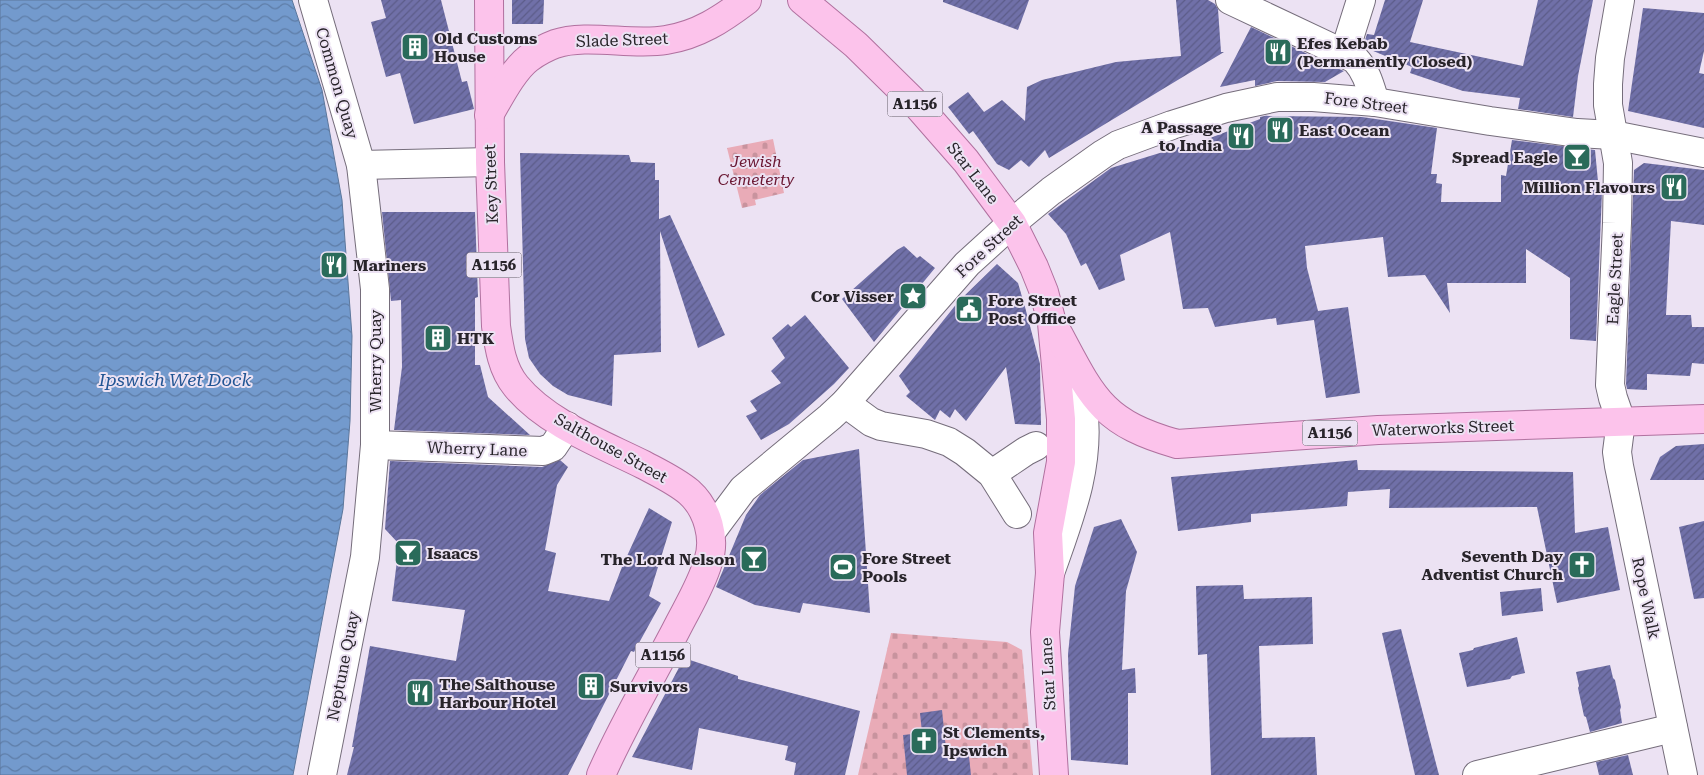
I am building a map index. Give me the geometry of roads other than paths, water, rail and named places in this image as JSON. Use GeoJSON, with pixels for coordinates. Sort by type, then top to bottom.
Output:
{"type":"FeatureCollection","features":[{"type":"Feature","properties":{"kind":"main road","name":"Key Street"},"geometry":{"type":"LineString","coordinates":[[489,0],[490,162],[496,326],[499,349],[505,368]]}},
{"type":"Feature","properties":{"kind":"main road","name":"Slade Street"},"geometry":{"type":"LineString","coordinates":[[489,114],[514,74],[527,59],[555,44],[580,40],[644,42],[688,35],[709,26],[748,0]]}},
{"type":"Feature","properties":{"kind":"main road","name":"Star Lane"},"geometry":{"type":"LineString","coordinates":[[802,0],[856,46],[917,105],[966,161],[1012,223],[1034,267],[1052,323],[1060,398],[1061,462],[1048,533],[1050,573],[1045,632],[1054,775]]}},
{"type":"Feature","properties":{"kind":"main road","name":"Waterworks Street"},"geometry":{"type":"LineString","coordinates":[[1052,323],[1089,389],[1110,414],[1132,428],[1177,444],[1359,430],[1621,421]]}},
{"type":"Feature","properties":{"kind":"main road","name":"Salthouse Street"},"geometry":{"type":"LineString","coordinates":[[505,368],[514,385],[527,399],[567,426],[659,473],[689,492],[705,516],[711,532]]}},
{"type":"Feature","properties":{"kind":"main road","name":"A1156"},"geometry":{"type":"LineString","coordinates":[[1621,421],[1704,419]]}},
{"type":"Feature","properties":{"kind":"main road","name":"A1156"},"geometry":{"type":"LineString","coordinates":[[601,775],[693,597],[708,562],[711,532]]}},
{"type":"Feature","properties":{"kind":"street","name":"Common Quay"},"geometry":{"type":"LineString","coordinates":[[313,0],[360,166]]}},
{"type":"Feature","properties":{"kind":"street"},"geometry":{"type":"LineString","coordinates":[[1230,0],[1355,59],[1362,66],[1369,80],[1374,102]]}},
{"type":"Feature","properties":{"kind":"street"},"geometry":{"type":"LineString","coordinates":[[1344,54],[1361,0]]}},
{"type":"Feature","properties":{"kind":"street","name":"Eagle Street"},"geometry":{"type":"LineString","coordinates":[[1620,0],[1610,58],[1608,105],[1618,164],[1610,384],[1621,421]]}},
{"type":"Feature","properties":{"kind":"street","name":"Fore Street"},"geometry":{"type":"LineString","coordinates":[[711,532],[743,488],[845,403],[967,264],[1051,191],[1118,145],[1226,108],[1277,97],[1313,97],[1374,102],[1577,133],[1613,135],[1704,153]]}},
{"type":"Feature","properties":{"kind":"street"},"geometry":{"type":"LineString","coordinates":[[360,166],[490,162]]}},
{"type":"Feature","properties":{"kind":"street","name":"Wherry Quay"},"geometry":{"type":"LineString","coordinates":[[360,166],[376,289],[375,445],[365,557]]}},
{"type":"Feature","properties":{"kind":"street","name":"Star Lane"},"geometry":{"type":"LineString","coordinates":[[1050,573],[1075,502],[1084,459],[1083,407],[1073,362]]}},
{"type":"Feature","properties":{"kind":"street"},"geometry":{"type":"LineString","coordinates":[[845,403],[871,422],[926,434],[949,442],[965,452],[992,474],[1017,514]]}},
{"type":"Feature","properties":{"kind":"street","name":"Rope Walk"},"geometry":{"type":"LineString","coordinates":[[1621,421],[1617,452],[1619,466],[1683,775]]}},
{"type":"Feature","properties":{"kind":"street","name":"Wherry Lane"},"geometry":{"type":"LineString","coordinates":[[375,445],[543,451],[553,447],[567,426]]}},
{"type":"Feature","properties":{"kind":"street"},"geometry":{"type":"LineString","coordinates":[[992,474],[1036,446]]}},
{"type":"Feature","properties":{"kind":"street","name":"Neptune Quay"},"geometry":{"type":"LineString","coordinates":[[322,775],[365,557]]}},
{"type":"Feature","properties":{"kind":"street"},"geometry":{"type":"LineString","coordinates":[[1477,775],[1673,728]]}},
{"type":"Feature","properties":{"kind":"water","name":"Ipswich Wet Dock"},"geometry":{"type":"Polygon","coordinates":[[[0,0],[292,0],[322,90],[342,200],[352,336],[350,421],[343,509],[293,775],[0,775],[0,0]]]}},
{"type":"Feature","properties":{"kind":"place","name":"Old Customs House"},"geometry":{"type":"Point","coordinates":[415,47]}},
{"type":"Feature","properties":{"kind":"place","name":"Efes Kebab (Permanently Closed)"},"geometry":{"type":"Point","coordinates":[1278,52]}},
{"type":"Feature","properties":{"kind":"place","name":"East Ocean"},"geometry":{"type":"Point","coordinates":[1280,130]}},
{"type":"Feature","properties":{"kind":"place","name":"A Passage to India"},"geometry":{"type":"Point","coordinates":[1241,136]}},
{"type":"Feature","properties":{"kind":"place","name":"Spread Eagle"},"geometry":{"type":"Point","coordinates":[1577,157]}},
{"type":"Feature","properties":{"kind":"place","name":"Million Flavours"},"geometry":{"type":"Point","coordinates":[1674,187]}},
{"type":"Feature","properties":{"kind":"place","name":"Mariners"},"geometry":{"type":"Point","coordinates":[334,265]}},
{"type":"Feature","properties":{"kind":"place","name":"Cor Visser"},"geometry":{"type":"Point","coordinates":[913,296]}},
{"type":"Feature","properties":{"kind":"place","name":"Fore Street Post Office"},"geometry":{"type":"Point","coordinates":[969,309]}},
{"type":"Feature","properties":{"kind":"place","name":"HTK"},"geometry":{"type":"Point","coordinates":[438,338]}},
{"type":"Feature","properties":{"kind":"place","name":"Isaacs"},"geometry":{"type":"Point","coordinates":[408,553]}},
{"type":"Feature","properties":{"kind":"place","name":"The Lord Nelson"},"geometry":{"type":"Point","coordinates":[754,559]}},
{"type":"Feature","properties":{"kind":"place","name":"Seventh Day Adventist Church"},"geometry":{"type":"Point","coordinates":[1582,565]}},
{"type":"Feature","properties":{"kind":"place","name":"Fore Street Pools"},"geometry":{"type":"Point","coordinates":[843,567]}},
{"type":"Feature","properties":{"kind":"place","name":"Survivors"},"geometry":{"type":"Point","coordinates":[591,686]}},
{"type":"Feature","properties":{"kind":"place","name":"The Salthouse Harbour Hotel"},"geometry":{"type":"Point","coordinates":[420,693]}},
{"type":"Feature","properties":{"kind":"place","name":"St Clements, Ipswich"},"geometry":{"type":"Point","coordinates":[924,741]}},
{"type":"Feature","properties":{"kind":"park label","name":"Jewish Cemeterty"},"geometry":{"type":"Point","coordinates":[756,170]}}]}
